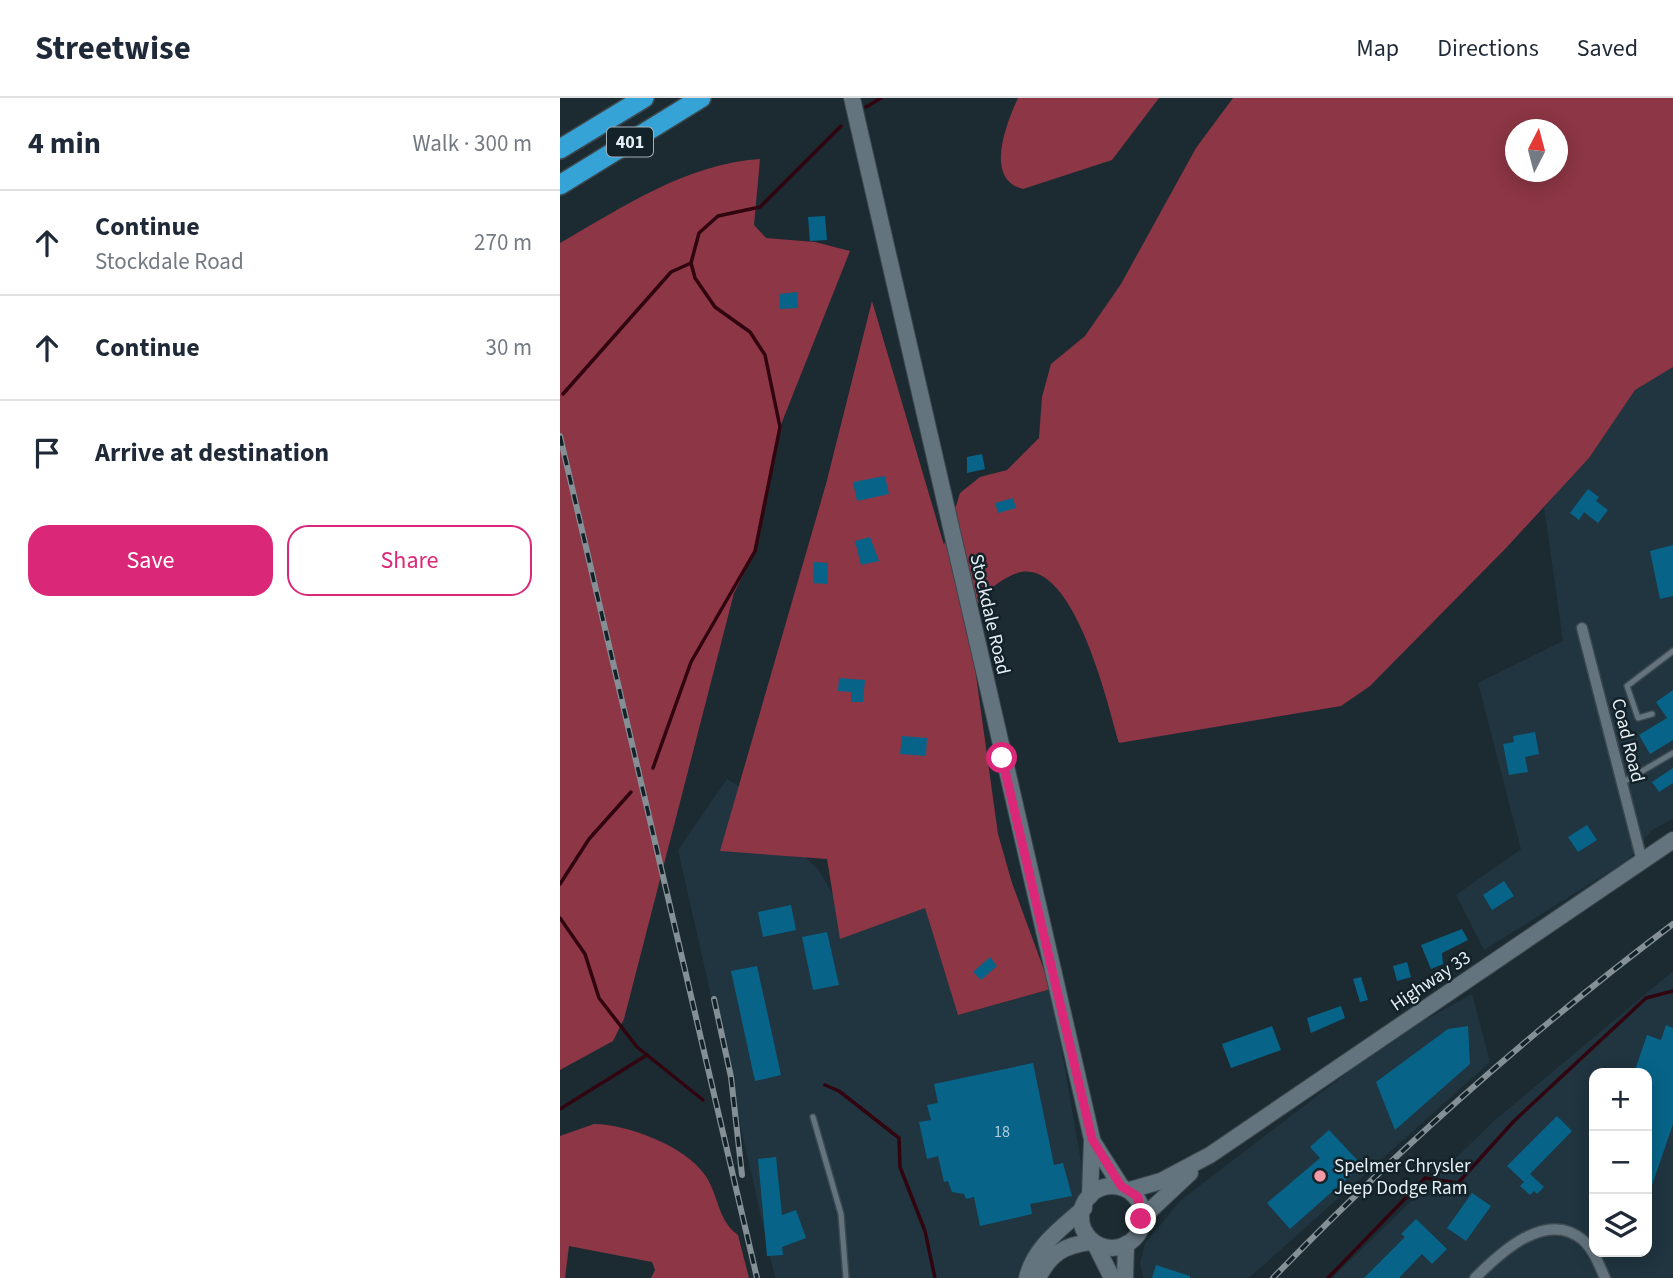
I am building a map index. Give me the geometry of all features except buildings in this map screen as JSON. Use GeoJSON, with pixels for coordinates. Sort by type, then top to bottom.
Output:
{"type":"FeatureCollection","features":[{"type":"Feature","properties":{"kind":"highway","name":"401"},"geometry":{"type":"LineString","coordinates":[[560,149],[644,98]]}},
{"type":"Feature","properties":{"kind":"highway","name":"401"},"geometry":{"type":"LineString","coordinates":[[560,186],[701,98]]}},
{"type":"Feature","properties":{"kind":"street","name":"Stockdale Road"},"geometry":{"type":"LineString","coordinates":[[852,98],[1092,1139],[1087,1202]]}},
{"type":"Feature","properties":{"kind":"street","name":"Coad Road"},"geometry":{"type":"LineString","coordinates":[[1583,628],[1642,861]]}},
{"type":"Feature","properties":{"kind":"street","name":"Highway 33"},"geometry":{"type":"LineString","coordinates":[[1125,1188],[1161,1181],[1210,1155],[1673,839]]}},
{"type":"Feature","properties":{"kind":"street","name":"Stockdale Road"},"geometry":{"type":"LineString","coordinates":[[1092,1139],[1125,1188]]}},
{"type":"Feature","properties":{"kind":"street","name":"Highway 33"},"geometry":{"type":"LineString","coordinates":[[1141,1219],[1210,1155]]}},
{"type":"Feature","properties":{"kind":"street"},"geometry":{"type":"LineString","coordinates":[[1027,1278],[1033,1259],[1040,1250],[1105,1187],[1125,1188],[1140,1201],[1141,1219],[1136,1235],[1126,1244],[1112,1248],[1094,1244],[1057,1251],[1046,1262],[1038,1278]]}},
{"type":"Feature","properties":{"kind":"street"},"geometry":{"type":"LineString","coordinates":[[1087,1202],[1082,1229],[1094,1244],[1112,1278]]}},
{"type":"Feature","properties":{"kind":"street"},"geometry":{"type":"LineString","coordinates":[[1475,1278],[1504,1249],[1526,1237],[1549,1230],[1566,1231],[1582,1240],[1593,1252],[1605,1278]]}},
{"type":"Feature","properties":{"kind":"street"},"geometry":{"type":"LineString","coordinates":[[1125,1278],[1126,1244]]}},
{"type":"Feature","properties":{"kind":"lane"},"geometry":{"type":"LineString","coordinates":[[1652,714],[1638,719],[1627,686],[1673,650]]}},
{"type":"Feature","properties":{"kind":"lane"},"geometry":{"type":"LineString","coordinates":[[1622,783],[1673,753]]}},
{"type":"Feature","properties":{"kind":"lane"},"geometry":{"type":"LineString","coordinates":[[813,1117],[841,1214],[846,1278]]}},
{"type":"Feature","properties":{"kind":"shaded area"},"geometry":{"type":"Polygon","coordinates":[[[1018,98],[1159,98],[1112,160],[1023,189],[1011,184],[1004,175],[1001,163],[1004,136],[1018,98]]]}},
{"type":"Feature","properties":{"kind":"shaded area"},"geometry":{"type":"Polygon","coordinates":[[[1233,98],[1673,98],[1673,367],[1635,390],[1589,458],[1506,548],[1370,686],[1341,706],[1119,743],[1084,634],[1069,606],[1052,584],[1033,572],[1012,575],[981,599],[968,618],[998,834],[1012,883],[1051,989],[958,1015],[925,908],[840,939],[827,859],[720,851],[826,484],[872,301],[944,545],[960,493],[980,477],[1007,470],[1039,438],[1042,397],[1051,364],[1085,336],[1121,284],[1196,148],[1233,98]]]}},
{"type":"Feature","properties":{"kind":"shaded area"},"geometry":{"type":"Polygon","coordinates":[[[760,159],[754,225],[766,238],[815,242],[850,251],[780,427],[755,551],[734,593],[624,1019],[613,1041],[560,1070],[560,243],[631,202],[681,178],[706,169],[760,159]]]}},
{"type":"Feature","properties":{"kind":"shaded area"},"geometry":{"type":"Polygon","coordinates":[[[1673,367],[1673,819],[1652,830],[1628,860],[1484,950],[1456,895],[1521,849],[1478,683],[1563,641],[1544,507],[1589,458],[1635,390],[1673,367]]]}},
{"type":"Feature","properties":{"kind":"shaded area"},"geometry":{"type":"Polygon","coordinates":[[[727,779],[796,821],[806,858],[818,869],[843,912],[925,908],[958,1015],[1051,989],[1083,1173],[1079,1204],[1025,1257],[1022,1278],[775,1278],[678,850],[727,779]]]}},
{"type":"Feature","properties":{"kind":"shaded area"},"geometry":{"type":"Polygon","coordinates":[[[1673,971],[1673,1278],[1332,1278],[1494,1121],[1673,971]]]}},
{"type":"Feature","properties":{"kind":"shaded area"},"geometry":{"type":"Polygon","coordinates":[[[1472,994],[1490,1062],[1249,1278],[1143,1278],[1140,1263],[1145,1243],[1181,1200],[1394,1037],[1472,994]]]}},
{"type":"Feature","properties":{"kind":"shaded area"},"geometry":{"type":"Polygon","coordinates":[[[594,1124],[638,1132],[670,1146],[696,1164],[710,1183],[726,1222],[738,1235],[749,1278],[651,1278],[655,1270],[652,1262],[569,1246],[565,1278],[560,1278],[560,1136],[594,1124]]]}},
{"type":"Feature","properties":{"kind":"waterway"},"geometry":{"type":"LineString","coordinates":[[866,107],[881,98]]}},
{"type":"Feature","properties":{"kind":"waterway"},"geometry":{"type":"LineString","coordinates":[[653,768],[691,662],[755,551],[780,427],[765,355],[750,332],[715,307],[695,278],[691,263],[699,233],[718,216],[760,207],[841,126]]}},
{"type":"Feature","properties":{"kind":"waterway"},"geometry":{"type":"LineString","coordinates":[[563,394],[671,272],[691,263]]}},
{"type":"Feature","properties":{"kind":"waterway"},"geometry":{"type":"LineString","coordinates":[[560,884],[589,839],[631,792]]}},
{"type":"Feature","properties":{"kind":"waterway"},"geometry":{"type":"LineString","coordinates":[[560,918],[585,954],[599,998],[637,1047],[703,1100]]}},
{"type":"Feature","properties":{"kind":"waterway"},"geometry":{"type":"LineString","coordinates":[[1328,1278],[1425,1178],[1458,1183],[1514,1121],[1646,998],[1673,991]]}},
{"type":"Feature","properties":{"kind":"waterway"},"geometry":{"type":"LineString","coordinates":[[560,1109],[647,1055]]}},
{"type":"Feature","properties":{"kind":"waterway"},"geometry":{"type":"LineString","coordinates":[[825,1085],[839,1091],[899,1138],[900,1167],[925,1231],[935,1278]]}},
{"type":"Feature","properties":{"kind":"railway"},"geometry":{"type":"LineString","coordinates":[[560,436],[757,1278]]}},
{"type":"Feature","properties":{"kind":"railway"},"geometry":{"type":"LineString","coordinates":[[1273,1278],[1416,1138],[1516,1050],[1673,924]]}},
{"type":"Feature","properties":{"kind":"railway"},"geometry":{"type":"LineString","coordinates":[[714,999],[731,1077],[742,1175]]}},
{"type":"Feature","properties":{"kind":"place","name":"Spelmer Chrysler Jeep Dodge Ram"},"geometry":{"type":"Point","coordinates":[1320,1176]}},
{"type":"Feature","properties":{"kind":"route"},"geometry":{"type":"LineString","coordinates":[[1002,758],[1092,1139],[1121,1186],[1138,1197],[1142,1206],[1141,1219]]}}]}
